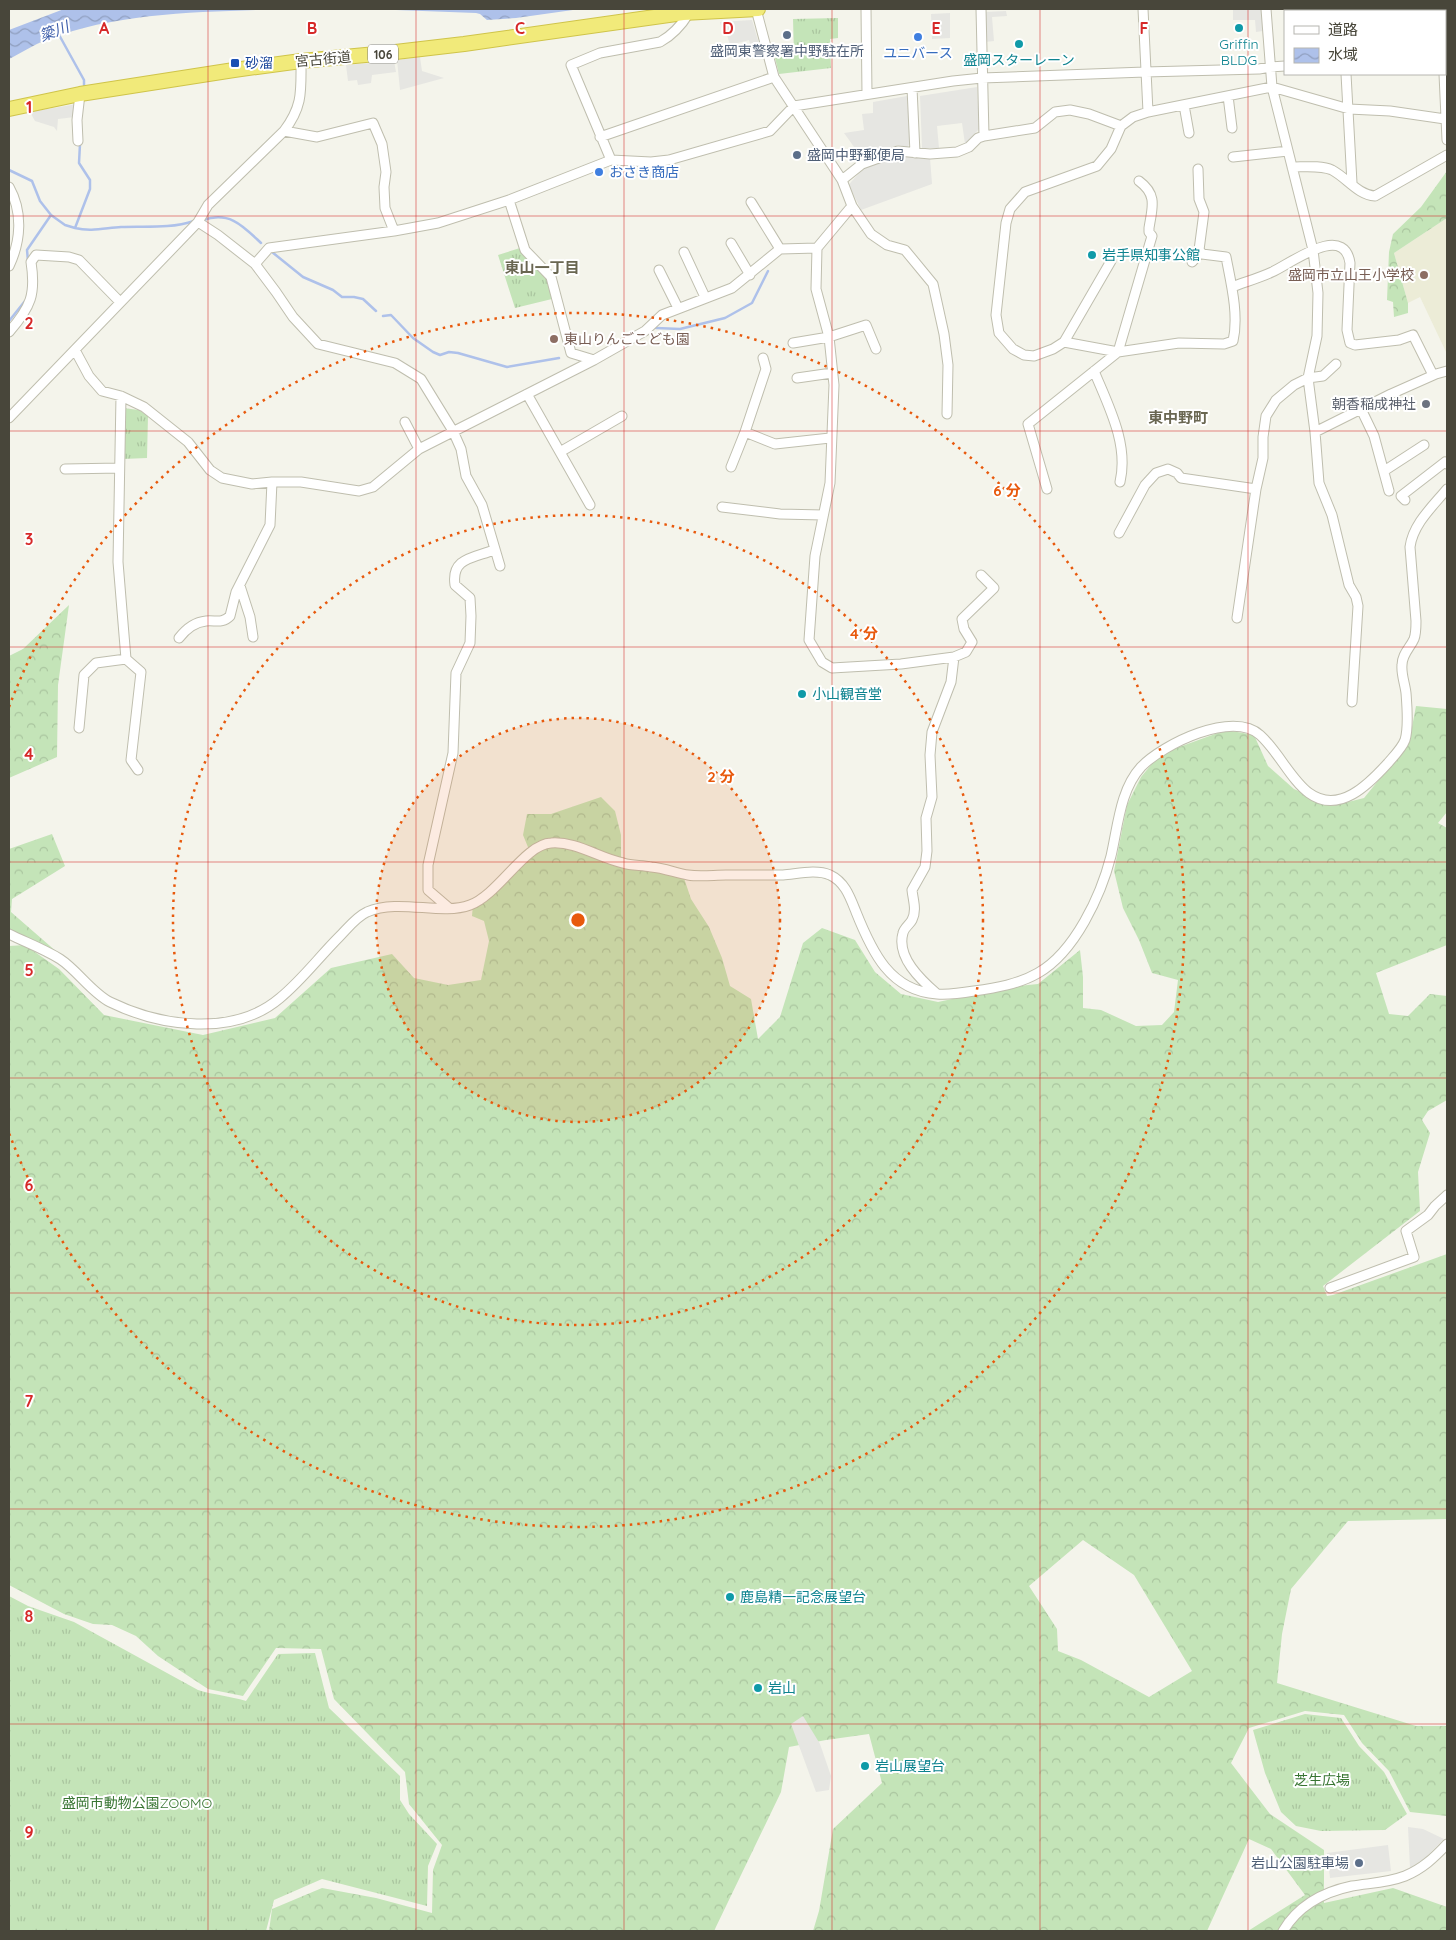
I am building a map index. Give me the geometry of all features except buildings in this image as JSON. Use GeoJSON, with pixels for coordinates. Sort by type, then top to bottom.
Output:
{"type":"FeatureCollection","features":[{"type":"Feature","properties":{"kind":"highway","name":"宮古街道"},"geometry":{"type":"LineString","coordinates":[[9,109],[80,94],[301,61],[464,44],[685,12],[757,9]]}},
{"type":"Feature","properties":{"kind":"street"},"geometry":{"type":"LineString","coordinates":[[757,9],[774,77],[842,180],[852,206],[871,234],[887,245],[905,250],[933,284],[944,334],[948,365],[947,414]]}},
{"type":"Feature","properties":{"kind":"street"},"geometry":{"type":"LineString","coordinates":[[866,9],[867,94]]}},
{"type":"Feature","properties":{"kind":"street"},"geometry":{"type":"LineString","coordinates":[[981,9],[984,136]]}},
{"type":"Feature","properties":{"kind":"street"},"geometry":{"type":"LineString","coordinates":[[1143,9],[1148,112]]}},
{"type":"Feature","properties":{"kind":"street"},"geometry":{"type":"LineString","coordinates":[[1266,9],[1272,87],[1313,250],[1318,293],[1317,336],[1308,378],[1319,483],[1332,515],[1349,585],[1356,597],[1358,606],[1352,702]]}},
{"type":"Feature","properties":{"kind":"street"},"geometry":{"type":"LineString","coordinates":[[611,160],[571,65],[600,53],[660,42],[668,38],[679,28],[685,12]]}},
{"type":"Feature","properties":{"kind":"street"},"geometry":{"type":"LineString","coordinates":[[9,418],[198,222],[208,205],[284,131],[294,118],[300,104],[301,61]]}},
{"type":"Feature","properties":{"kind":"street"},"geometry":{"type":"LineString","coordinates":[[255,264],[269,248],[438,223],[509,200],[611,160],[651,162],[669,160],[722,143],[770,131],[794,106],[982,78],[1260,69],[1284,66]]}},
{"type":"Feature","properties":{"kind":"street"},"geometry":{"type":"LineString","coordinates":[[1346,75],[1352,183]]}},
{"type":"Feature","properties":{"kind":"street"},"geometry":{"type":"LineString","coordinates":[[1444,75],[1447,140]]}},
{"type":"Feature","properties":{"kind":"street"},"geometry":{"type":"LineString","coordinates":[[600,137],[774,77]]}},
{"type":"Feature","properties":{"kind":"street"},"geometry":{"type":"LineString","coordinates":[[1111,262],[1064,342],[1053,350],[1034,356],[1024,355],[1013,349],[999,333],[996,315],[1006,223],[1010,210],[1025,192],[1097,166],[1111,149],[1121,126],[1133,117],[1184,104],[1272,87],[1349,109],[1390,111],[1445,119]]}},
{"type":"Feature","properties":{"kind":"street"},"geometry":{"type":"LineString","coordinates":[[912,88],[915,153]]}},
{"type":"Feature","properties":{"kind":"street"},"geometry":{"type":"LineString","coordinates":[[78,141],[77,120],[80,94]]}},
{"type":"Feature","properties":{"kind":"street"},"geometry":{"type":"LineString","coordinates":[[1228,96],[1232,128]]}},
{"type":"Feature","properties":{"kind":"street"},"geometry":{"type":"LineString","coordinates":[[1184,104],[1189,132]]}},
{"type":"Feature","properties":{"kind":"street"},"geometry":{"type":"LineString","coordinates":[[842,180],[862,164],[898,151],[915,153],[958,152],[969,148],[978,138],[984,136],[1035,128],[1055,112],[1070,110],[1089,114],[1121,126]]}},
{"type":"Feature","properties":{"kind":"street"},"geometry":{"type":"LineString","coordinates":[[284,131],[317,137],[374,123],[382,144],[386,172],[384,187],[385,208],[394,231]]}},
{"type":"Feature","properties":{"kind":"street"},"geometry":{"type":"LineString","coordinates":[[1233,157],[1288,151]]}},
{"type":"Feature","properties":{"kind":"street"},"geometry":{"type":"LineString","coordinates":[[1292,167],[1330,169],[1352,183],[1361,192],[1375,196],[1447,155]]}},
{"type":"Feature","properties":{"kind":"street"},"geometry":{"type":"LineString","coordinates":[[1064,342],[1118,352],[1179,343],[1224,344],[1233,341],[1232,287],[1226,257],[1202,254],[1199,250],[1204,212],[1199,199],[1198,169]]}},
{"type":"Feature","properties":{"kind":"street"},"geometry":{"type":"LineString","coordinates":[[1047,488],[1028,424],[1118,352],[1152,236],[1149,228],[1153,201],[1148,189],[1139,181]]}},
{"type":"Feature","properties":{"kind":"street"},"geometry":{"type":"LineString","coordinates":[[9,187],[18,213],[19,234],[15,253],[9,266]]}},
{"type":"Feature","properties":{"kind":"street"},"geometry":{"type":"LineString","coordinates":[[509,200],[525,250],[551,277],[571,354],[594,360]]}},
{"type":"Feature","properties":{"kind":"street"},"geometry":{"type":"LineString","coordinates":[[751,202],[780,249]]}},
{"type":"Feature","properties":{"kind":"street"},"geometry":{"type":"LineString","coordinates":[[852,206],[818,248],[816,289],[829,338],[834,385],[830,438],[830,483],[815,556],[809,640],[822,662],[832,668],[901,664],[954,657],[966,652],[972,642],[964,629],[962,619],[994,588],[981,575]]}},
{"type":"Feature","properties":{"kind":"street"},"geometry":{"type":"LineString","coordinates":[[198,222],[255,264],[293,317],[318,344],[395,363],[420,379],[453,431],[462,450],[466,476],[482,505],[500,566]]}},
{"type":"Feature","properties":{"kind":"street"},"geometry":{"type":"LineString","coordinates":[[731,243],[750,275]]}},
{"type":"Feature","properties":{"kind":"street"},"geometry":{"type":"LineString","coordinates":[[1232,287],[1272,272],[1319,247],[1335,246],[1343,248],[1348,254],[1351,272],[1347,330],[1350,343],[1354,345],[1399,340],[1413,335],[1434,375]]}},
{"type":"Feature","properties":{"kind":"street"},"geometry":{"type":"LineString","coordinates":[[75,350],[89,376],[102,391],[120,396],[144,407],[188,442],[210,470],[222,478],[252,484],[301,482],[359,491],[373,487],[419,449],[594,360],[645,331],[662,315],[732,288],[780,249],[818,248]]}},
{"type":"Feature","properties":{"kind":"street"},"geometry":{"type":"LineString","coordinates":[[684,252],[705,297]]}},
{"type":"Feature","properties":{"kind":"street"},"geometry":{"type":"LineString","coordinates":[[1192,262],[1201,252]]}},
{"type":"Feature","properties":{"kind":"street"},"geometry":{"type":"LineString","coordinates":[[9,332],[32,298],[34,282],[31,262],[36,255],[69,257],[79,260],[120,302]]}},
{"type":"Feature","properties":{"kind":"street"},"geometry":{"type":"LineString","coordinates":[[659,270],[678,308]]}},
{"type":"Feature","properties":{"kind":"street"},"geometry":{"type":"LineString","coordinates":[[793,343],[829,338],[866,325],[876,349]]}},
{"type":"Feature","properties":{"kind":"street"},"geometry":{"type":"LineString","coordinates":[[731,466],[746,432],[766,369],[763,358]]}},
{"type":"Feature","properties":{"kind":"street"},"geometry":{"type":"LineString","coordinates":[[1237,618],[1256,489],[1264,458],[1263,437],[1266,416],[1276,400],[1294,386],[1308,378],[1323,376],[1336,364]]}},
{"type":"Feature","properties":{"kind":"street"},"geometry":{"type":"LineString","coordinates":[[1315,432],[1447,370]]}},
{"type":"Feature","properties":{"kind":"street"},"geometry":{"type":"LineString","coordinates":[[1094,371],[1116,426],[1123,468],[1120,482]]}},
{"type":"Feature","properties":{"kind":"street"},"geometry":{"type":"LineString","coordinates":[[797,378],[832,373]]}},
{"type":"Feature","properties":{"kind":"street"},"geometry":{"type":"LineString","coordinates":[[1434,375],[1447,376]]}},
{"type":"Feature","properties":{"kind":"street"},"geometry":{"type":"LineString","coordinates":[[527,394],[590,505]]}},
{"type":"Feature","properties":{"kind":"street"},"geometry":{"type":"LineString","coordinates":[[120,396],[118,562],[126,659],[141,672],[131,760],[138,770]]}},
{"type":"Feature","properties":{"kind":"street"},"geometry":{"type":"LineString","coordinates":[[1361,409],[1374,436],[1389,491]]}},
{"type":"Feature","properties":{"kind":"street"},"geometry":{"type":"LineString","coordinates":[[560,452],[622,416]]}},
{"type":"Feature","properties":{"kind":"street"},"geometry":{"type":"LineString","coordinates":[[405,422],[419,449]]}},
{"type":"Feature","properties":{"kind":"street"},"geometry":{"type":"LineString","coordinates":[[746,432],[775,444],[830,438]]}},
{"type":"Feature","properties":{"kind":"street"},"geometry":{"type":"LineString","coordinates":[[1384,471],[1424,445]]}},
{"type":"Feature","properties":{"kind":"street"},"geometry":{"type":"LineString","coordinates":[[1405,500],[1401,496],[1446,462],[1447,464]]}},
{"type":"Feature","properties":{"kind":"street"},"geometry":{"type":"LineString","coordinates":[[65,469],[119,468]]}},
{"type":"Feature","properties":{"kind":"street"},"geometry":{"type":"LineString","coordinates":[[1119,533],[1145,485],[1156,473],[1168,469],[1177,473],[1181,478],[1256,489]]}},
{"type":"Feature","properties":{"kind":"street"},"geometry":{"type":"LineString","coordinates":[[179,638],[184,631],[196,623],[226,620],[233,609],[240,586],[270,525],[272,482]]}},
{"type":"Feature","properties":{"kind":"street"},"geometry":{"type":"LineString","coordinates":[[9,934],[60,959],[88,982],[104,999],[154,1017],[197,1025],[216,1023],[250,1016],[274,1003],[290,989],[362,914],[381,908],[425,907],[458,909],[477,903],[535,848],[547,842],[570,845],[624,864],[656,867],[691,875],[777,875],[823,872],[834,877],[849,893],[871,944],[886,970],[902,983],[917,991],[955,994],[990,989],[1018,982],[1041,972],[1070,944],[1101,890],[1110,862],[1126,791],[1132,779],[1156,754],[1172,743],[1230,726],[1251,728],[1258,733],[1310,794],[1317,798],[1332,800],[1356,794],[1398,752],[1404,741],[1406,698],[1402,663],[1413,641],[1416,621],[1411,540],[1427,513],[1447,489]]}},
{"type":"Feature","properties":{"kind":"street"},"geometry":{"type":"LineString","coordinates":[[722,507],[780,514],[823,515]]}},
{"type":"Feature","properties":{"kind":"street"},"geometry":{"type":"LineString","coordinates":[[449,908],[428,890],[428,865],[452,753],[456,673],[470,642],[470,598],[455,585],[453,574],[460,562],[494,550]]}},
{"type":"Feature","properties":{"kind":"street"},"geometry":{"type":"LineString","coordinates":[[240,586],[250,617],[253,637]]}},
{"type":"Feature","properties":{"kind":"street"},"geometry":{"type":"LineString","coordinates":[[938,994],[920,979],[906,959],[903,946],[903,932],[912,920],[915,909],[912,890],[917,877],[924,867],[927,851],[926,818],[932,797],[930,755],[932,732],[951,682],[954,657]]}},
{"type":"Feature","properties":{"kind":"street"},"geometry":{"type":"LineString","coordinates":[[79,728],[84,675],[96,664],[126,659]]}},
{"type":"Feature","properties":{"kind":"street"},"geometry":{"type":"LineString","coordinates":[[1330,1288],[1414,1257],[1406,1231],[1428,1215],[1447,1195]]}},
{"type":"Feature","properties":{"kind":"street"},"geometry":{"type":"LineString","coordinates":[[1283,1931],[1292,1917],[1321,1895],[1352,1886],[1386,1882],[1405,1876],[1429,1863],[1447,1844]]}},
{"type":"Feature","properties":{"kind":"shaded area"},"geometry":{"type":"Polygon","coordinates":[[[1233,9],[1262,9],[1263,31],[1256,32],[1255,20],[1233,20],[1233,9]]]}},
{"type":"Feature","properties":{"kind":"shaded area"},"geometry":{"type":"Polygon","coordinates":[[[1006,11],[1007,16],[992,17],[994,41],[985,42],[984,12],[1006,11]]]}},
{"type":"Feature","properties":{"kind":"shaded area"},"geometry":{"type":"Polygon","coordinates":[[[950,13],[950,38],[932,39],[931,14],[950,13]]]}},
{"type":"Feature","properties":{"kind":"shaded area"},"geometry":{"type":"Polygon","coordinates":[[[752,20],[762,54],[754,57],[749,40],[730,45],[727,35],[724,35],[720,22],[752,20]]]}},
{"type":"Feature","properties":{"kind":"shaded area"},"geometry":{"type":"Polygon","coordinates":[[[420,57],[422,71],[444,78],[400,90],[397,60],[420,57]]]}},
{"type":"Feature","properties":{"kind":"shaded area"},"geometry":{"type":"Polygon","coordinates":[[[394,61],[396,72],[372,75],[371,83],[358,85],[357,80],[348,81],[346,65],[394,61]]]}},
{"type":"Feature","properties":{"kind":"shaded area"},"geometry":{"type":"Polygon","coordinates":[[[977,87],[979,129],[965,144],[962,123],[937,126],[939,148],[922,148],[920,96],[977,87]]]}},
{"type":"Feature","properties":{"kind":"shaded area"},"geometry":{"type":"Polygon","coordinates":[[[907,96],[910,144],[907,147],[898,145],[862,158],[844,133],[864,130],[862,114],[873,113],[873,102],[907,96]]]}},
{"type":"Feature","properties":{"kind":"shaded area"},"geometry":{"type":"Polygon","coordinates":[[[77,104],[75,117],[58,119],[57,131],[54,127],[35,121],[30,112],[77,104]]]}},
{"type":"Feature","properties":{"kind":"shaded area"},"geometry":{"type":"Polygon","coordinates":[[[898,156],[930,158],[932,184],[861,210],[849,185],[851,182],[864,168],[898,156]]]}},
{"type":"Feature","properties":{"kind":"shaded area","name":"盛岡市立山王小学校"},"geometry":{"type":"Polygon","coordinates":[[[1447,218],[1447,354],[1420,297],[1408,303],[1394,253],[1447,218]]]}},
{"type":"Feature","properties":{"kind":"shaded area"},"geometry":{"type":"Polygon","coordinates":[[[803,1716],[820,1744],[831,1776],[829,1790],[816,1792],[791,1724],[803,1716]]]}},
{"type":"Feature","properties":{"kind":"shaded area"},"geometry":{"type":"Polygon","coordinates":[[[1408,1827],[1423,1829],[1444,1839],[1425,1858],[1410,1868],[1408,1827]]]}},
{"type":"Feature","properties":{"kind":"shaded area","name":"岩山公園駐車場"},"geometry":{"type":"Polygon","coordinates":[[[1388,1845],[1391,1871],[1330,1878],[1327,1853],[1388,1845]]]}},
{"type":"Feature","properties":{"kind":"green space"},"geometry":{"type":"Polygon","coordinates":[[[838,18],[838,38],[830,39],[831,68],[779,74],[775,58],[794,55],[793,19],[838,18]]]}},
{"type":"Feature","properties":{"kind":"green space"},"geometry":{"type":"Polygon","coordinates":[[[1447,171],[1447,218],[1394,253],[1408,303],[1408,313],[1394,317],[1393,302],[1387,300],[1389,252],[1393,234],[1421,207],[1447,171]]]}},
{"type":"Feature","properties":{"kind":"green space"},"geometry":{"type":"Polygon","coordinates":[[[520,248],[547,280],[552,299],[515,308],[498,255],[520,248]]]}},
{"type":"Feature","properties":{"kind":"green space"},"geometry":{"type":"Polygon","coordinates":[[[123,408],[139,410],[148,416],[147,458],[123,459],[123,408]]]}},
{"type":"Feature","properties":{"kind":"green space"},"geometry":{"type":"Polygon","coordinates":[[[69,605],[58,685],[57,757],[9,778],[9,656],[23,649],[69,605]]]}},
{"type":"Feature","properties":{"kind":"green space"},"geometry":{"type":"Polygon","coordinates":[[[1416,706],[1447,709],[1447,812],[1438,823],[1447,828],[1447,945],[1376,973],[1389,1014],[1408,1016],[1430,994],[1447,996],[1447,1100],[1428,1111],[1422,1120],[1430,1133],[1418,1172],[1420,1211],[1323,1286],[1327,1296],[1333,1295],[1447,1254],[1447,1519],[1348,1521],[1291,1589],[1282,1634],[1277,1683],[1416,1726],[1447,1726],[1447,1816],[1410,1812],[1389,1771],[1362,1743],[1344,1715],[1305,1711],[1249,1728],[1231,1763],[1270,1814],[1324,1850],[1324,1903],[1393,1888],[1447,1907],[1447,1931],[1248,1931],[1305,1895],[1271,1849],[1249,1839],[1207,1931],[813,1931],[819,1911],[833,1829],[882,1783],[869,1734],[789,1747],[781,1792],[714,1931],[269,1931],[272,1909],[322,1888],[376,1898],[432,1913],[433,1870],[442,1845],[409,1804],[405,1772],[334,1699],[321,1649],[276,1648],[243,1696],[208,1689],[158,1656],[136,1636],[112,1625],[93,1624],[64,1614],[9,1585],[9,946],[25,945],[59,969],[104,1015],[203,1035],[275,1018],[331,968],[392,954],[414,978],[448,985],[481,980],[489,941],[484,921],[472,916],[473,904],[530,852],[523,835],[527,814],[551,814],[601,797],[615,811],[621,835],[621,863],[683,875],[691,899],[709,927],[722,958],[730,986],[751,999],[758,1039],[780,1017],[803,943],[822,928],[855,940],[875,972],[901,994],[938,1002],[1009,987],[1038,984],[1080,950],[1083,977],[1083,1008],[1101,1010],[1136,1026],[1162,1025],[1174,1012],[1178,980],[1152,973],[1139,940],[1123,908],[1114,871],[1127,805],[1141,777],[1160,754],[1226,730],[1254,735],[1268,766],[1294,789],[1332,806],[1364,798],[1409,743],[1416,706]],[[1083,1540],[1029,1586],[1057,1629],[1058,1651],[1081,1660],[1149,1697],[1192,1671],[1134,1575],[1083,1540]]]}},
{"type":"Feature","properties":{"kind":"green space"},"geometry":{"type":"Polygon","coordinates":[[[52,834],[65,866],[12,899],[11,912],[81,973],[9,931],[9,849],[52,834]]]}},
{"type":"Feature","properties":{"kind":"green space","name":"盛岡市動物公園ZOOMO"},"geometry":{"type":"Polygon","coordinates":[[[9,1596],[28,1606],[74,1622],[198,1690],[246,1701],[278,1654],[315,1653],[329,1708],[400,1776],[400,1800],[409,1814],[437,1844],[428,1866],[427,1906],[322,1879],[274,1900],[266,1931],[9,1931],[9,1596]]]}},
{"type":"Feature","properties":{"kind":"green space","name":"芝生広場"},"geometry":{"type":"Polygon","coordinates":[[[1305,1714],[1341,1718],[1359,1746],[1384,1772],[1407,1814],[1385,1830],[1321,1831],[1296,1826],[1281,1812],[1265,1773],[1253,1730],[1305,1714]]]}},
{"type":"Feature","properties":{"kind":"water","name":"簗川"},"geometry":{"type":"Polygon","coordinates":[[[64,9],[284,9],[194,12],[104,23],[46,40],[9,59],[9,30],[64,9]]]}},
{"type":"Feature","properties":{"kind":"water"},"geometry":{"type":"Polygon","coordinates":[[[369,9],[580,9],[487,20],[476,13],[369,9]]]}},
{"type":"Feature","properties":{"kind":"waterway","name":"簗川"},"geometry":{"type":"LineString","coordinates":[[58,33],[84,80],[84,85]]}},
{"type":"Feature","properties":{"kind":"waterway"},"geometry":{"type":"LineString","coordinates":[[28,261],[27,250],[51,215],[65,225],[75,228],[90,189],[90,180],[79,163],[80,144]]}},
{"type":"Feature","properties":{"kind":"waterway"},"geometry":{"type":"LineString","coordinates":[[9,170],[32,181],[40,201],[51,215]]}},
{"type":"Feature","properties":{"kind":"waterway"},"geometry":{"type":"LineString","coordinates":[[203,220],[221,217],[228,219],[242,226],[261,243]]}},
{"type":"Feature","properties":{"kind":"waterway"},"geometry":{"type":"LineString","coordinates":[[75,228],[92,230],[167,226],[194,221]]}},
{"type":"Feature","properties":{"kind":"waterway"},"geometry":{"type":"LineString","coordinates":[[272,252],[303,277],[333,290],[342,297],[363,299],[376,311]]}},
{"type":"Feature","properties":{"kind":"waterway"},"geometry":{"type":"LineString","coordinates":[[656,328],[680,329],[725,318],[752,303],[768,271]]}},
{"type":"Feature","properties":{"kind":"waterway"},"geometry":{"type":"LineString","coordinates":[[9,321],[25,301]]}},
{"type":"Feature","properties":{"kind":"waterway"},"geometry":{"type":"LineString","coordinates":[[383,316],[391,315],[413,338],[440,355],[449,352],[458,353],[507,367],[559,358]]}},
{"type":"Feature","properties":{"kind":"place","name":"Griffin BLDG"},"geometry":{"type":"Point","coordinates":[1239,28]}},
{"type":"Feature","properties":{"kind":"place","name":"盛岡東警察署中野駐在所"},"geometry":{"type":"Point","coordinates":[787,35]}},
{"type":"Feature","properties":{"kind":"place","name":"ユニバース"},"geometry":{"type":"Point","coordinates":[918,37]}},
{"type":"Feature","properties":{"kind":"place","name":"盛岡スターレーン"},"geometry":{"type":"Point","coordinates":[1019,44]}},
{"type":"Feature","properties":{"kind":"place","name":"砂溜"},"geometry":{"type":"Point","coordinates":[235,63]}},
{"type":"Feature","properties":{"kind":"place","name":"盛岡中野郵便局"},"geometry":{"type":"Point","coordinates":[797,155]}},
{"type":"Feature","properties":{"kind":"place","name":"おさき商店"},"geometry":{"type":"Point","coordinates":[599,172]}},
{"type":"Feature","properties":{"kind":"place","name":"岩手県知事公館"},"geometry":{"type":"Point","coordinates":[1092,255]}},
{"type":"Feature","properties":{"kind":"place","name":"盛岡市立山王小学校"},"geometry":{"type":"Point","coordinates":[1424,275]}},
{"type":"Feature","properties":{"kind":"place","name":"東山りんごこども園"},"geometry":{"type":"Point","coordinates":[554,339]}},
{"type":"Feature","properties":{"kind":"place","name":"朝香稲成神社"},"geometry":{"type":"Point","coordinates":[1426,404]}},
{"type":"Feature","properties":{"kind":"place","name":"小山観音堂"},"geometry":{"type":"Point","coordinates":[802,694]}},
{"type":"Feature","properties":{"kind":"place","name":"鹿島精一記念展望台"},"geometry":{"type":"Point","coordinates":[730,1597]}},
{"type":"Feature","properties":{"kind":"place","name":"岩山"},"geometry":{"type":"Point","coordinates":[758,1688]}},
{"type":"Feature","properties":{"kind":"place","name":"岩山展望台"},"geometry":{"type":"Point","coordinates":[865,1766]}},
{"type":"Feature","properties":{"kind":"place","name":"岩山公園駐車場"},"geometry":{"type":"Point","coordinates":[1359,1863]}},
{"type":"Feature","properties":{"kind":"district","name":"東山一丁目"},"geometry":{"type":"Point","coordinates":[542,267]}},
{"type":"Feature","properties":{"kind":"district","name":"東中野町"},"geometry":{"type":"Point","coordinates":[1178,417]}}]}
